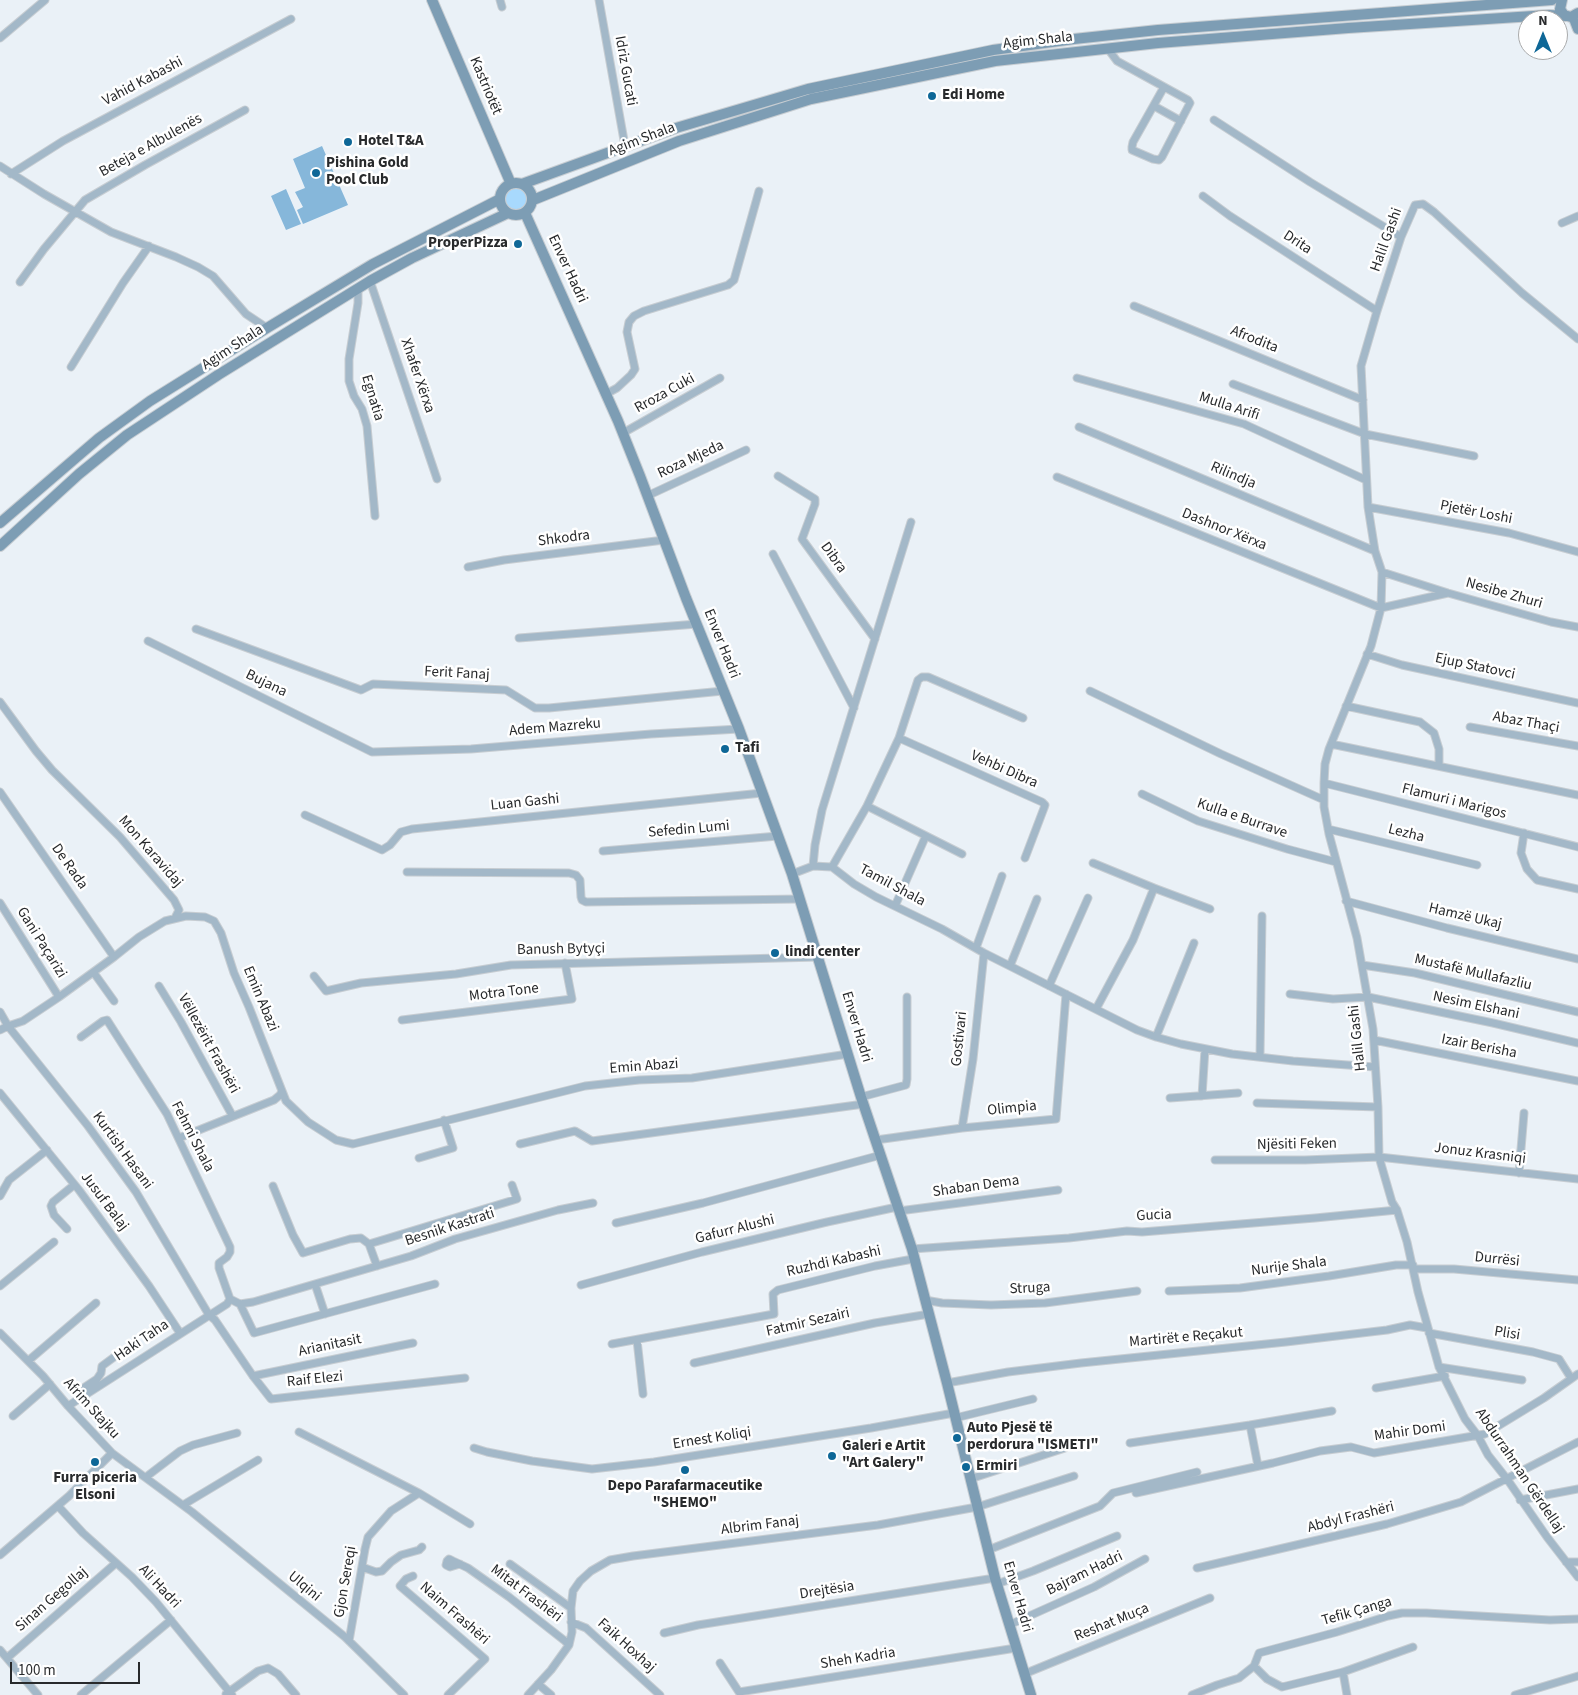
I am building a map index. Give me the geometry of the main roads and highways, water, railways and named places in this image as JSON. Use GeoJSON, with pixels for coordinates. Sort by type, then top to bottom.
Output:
{"type":"FeatureCollection","features":[{"type":"Feature","properties":{"kind":"main road","name":"Kastriotët"},"geometry":{"type":"LineString","coordinates":[[432,0],[511,184]]}},
{"type":"Feature","properties":{"kind":"main road","name":"Agim Shala"},"geometry":{"type":"LineString","coordinates":[[511,184],[522,184],[676,128],[808,89],[993,50],[1158,30],[1552,0]]}},
{"type":"Feature","properties":{"kind":"main road"},"geometry":{"type":"LineString","coordinates":[[1562,0],[1560,10],[1574,14],[1578,29]]}},
{"type":"Feature","properties":{"kind":"main road","name":"Agim Shala"},"geometry":{"type":"LineString","coordinates":[[533,200],[679,141],[811,99],[995,61],[1158,43],[1574,14]]}},
{"type":"Feature","properties":{"kind":"main road"},"geometry":{"type":"LineString","coordinates":[[508,213],[501,206],[500,199],[502,190],[511,184]]}},
{"type":"Feature","properties":{"kind":"main road"},"geometry":{"type":"LineString","coordinates":[[522,184],[530,190],[533,200],[529,210],[525,213]]}},
{"type":"Feature","properties":{"kind":"main road","name":"Agim Shala"},"geometry":{"type":"LineString","coordinates":[[0,523],[99,438],[150,401],[374,264],[500,199]]}},
{"type":"Feature","properties":{"kind":"main road","name":"Agim Shala"},"geometry":{"type":"LineString","coordinates":[[0,546],[79,474],[127,435],[281,335],[358,288],[412,258],[508,213],[520,215],[525,213]]}},
{"type":"Feature","properties":{"kind":"main road","name":"Enver Hadri"},"geometry":{"type":"LineString","coordinates":[[525,213],[623,433],[739,729],[792,874],[912,1254],[947,1383],[996,1581],[1031,1695]]}},
{"type":"Feature","properties":{"kind":"place","name":"Edi Home"},"geometry":{"type":"Point","coordinates":[932,96]}},
{"type":"Feature","properties":{"kind":"place","name":"Hotel T&A"},"geometry":{"type":"Point","coordinates":[348,142]}},
{"type":"Feature","properties":{"kind":"place","name":"Pishina Gold Pool Club"},"geometry":{"type":"Point","coordinates":[316,173]}},
{"type":"Feature","properties":{"kind":"place","name":"ProperPizza"},"geometry":{"type":"Point","coordinates":[518,244]}},
{"type":"Feature","properties":{"kind":"place","name":"Tafi"},"geometry":{"type":"Point","coordinates":[725,749]}},
{"type":"Feature","properties":{"kind":"place","name":"lindi center"},"geometry":{"type":"Point","coordinates":[775,953]}},
{"type":"Feature","properties":{"kind":"place","name":"Auto Pjesë të perdorura \"ISMETI\""},"geometry":{"type":"Point","coordinates":[957,1438]}},
{"type":"Feature","properties":{"kind":"place","name":"Galeri e Artit \"Art Galery\""},"geometry":{"type":"Point","coordinates":[832,1456]}},
{"type":"Feature","properties":{"kind":"place","name":"Furra piceria Elsoni"},"geometry":{"type":"Point","coordinates":[95,1462]}},
{"type":"Feature","properties":{"kind":"place","name":"Ermiri"},"geometry":{"type":"Point","coordinates":[966,1467]}},
{"type":"Feature","properties":{"kind":"place","name":"Depo Parafarmaceutike \"SHEMO\""},"geometry":{"type":"Point","coordinates":[685,1470]}}]}
